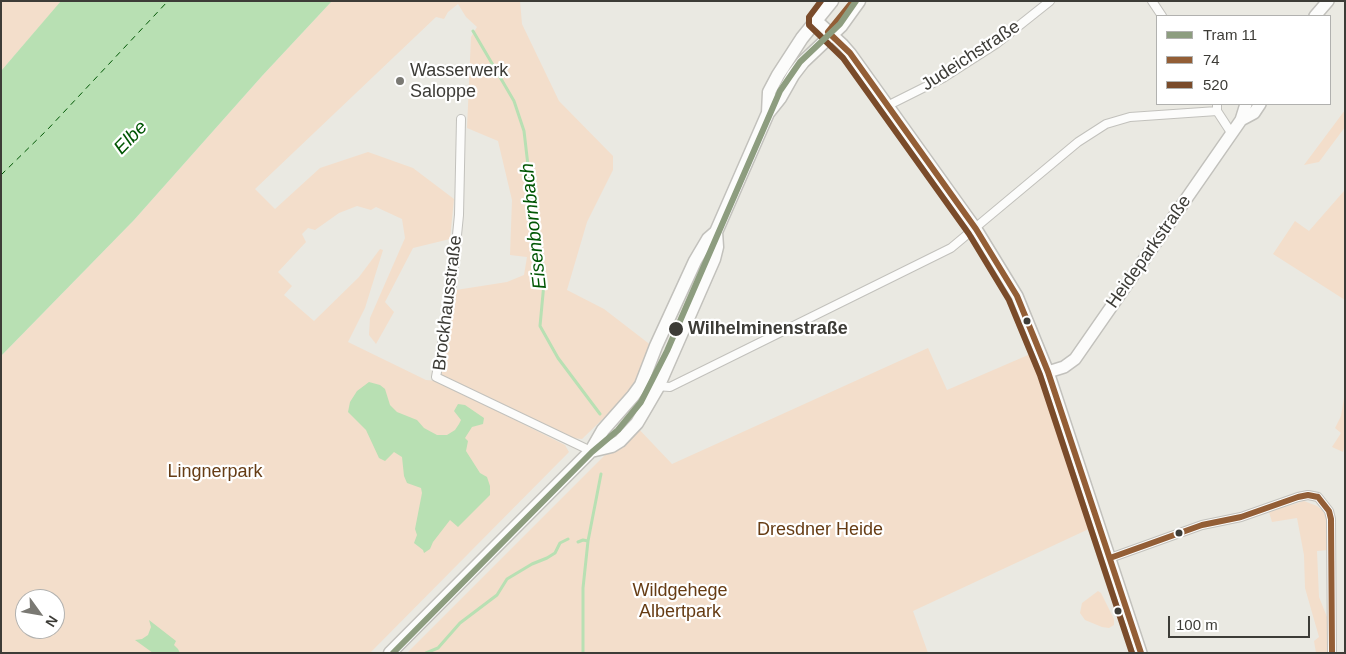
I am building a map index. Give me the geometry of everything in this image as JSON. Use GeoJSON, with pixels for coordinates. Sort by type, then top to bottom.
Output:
{"type":"FeatureCollection","features":[{"type":"Feature","properties":{"kind":"main road"},"geometry":{"type":"LineString","coordinates":[[768,113],[769,92],[778,76],[802,38],[817,22],[832,1]]}},
{"type":"Feature","properties":{"kind":"main road"},"geometry":{"type":"LineString","coordinates":[[390,653],[591,451],[603,430],[641,385],[656,346],[694,261],[708,239],[716,232],[768,113],[780,98],[793,75],[832,35],[859,1]]}},
{"type":"Feature","properties":{"kind":"main road"},"geometry":{"type":"LineString","coordinates":[[817,22],[846,48],[976,229],[1017,296],[1048,372],[1141,653]]}},
{"type":"Feature","properties":{"kind":"main road"},"geometry":{"type":"LineString","coordinates":[[1241,120],[1246,105]]}},
{"type":"Feature","properties":{"kind":"main road"},"geometry":{"type":"LineString","coordinates":[[1241,120],[1254,112],[1259,105]]}},
{"type":"Feature","properties":{"kind":"main road","name":"Heideparkstraße"},"geometry":{"type":"LineString","coordinates":[[1048,372],[1064,367],[1075,359],[1241,120]]}},
{"type":"Feature","properties":{"kind":"main road"},"geometry":{"type":"LineString","coordinates":[[591,451],[612,446],[638,422],[658,386],[714,260],[717,247],[716,232]]}},
{"type":"Feature","properties":{"kind":"street","name":"Judeichstraße"},"geometry":{"type":"LineString","coordinates":[[887,106],[943,78],[996,44],[1050,1]]}},
{"type":"Feature","properties":{"kind":"street"},"geometry":{"type":"LineString","coordinates":[[1152,1],[1161,15]]}},
{"type":"Feature","properties":{"kind":"street"},"geometry":{"type":"LineString","coordinates":[[641,385],[670,386],[943,253],[976,229],[1078,142],[1106,124],[1130,117],[1217,107],[1232,134]]}},
{"type":"Feature","properties":{"kind":"street","name":"Brockhausstraße"},"geometry":{"type":"LineString","coordinates":[[461,119],[459,215],[451,295],[436,377],[591,451]]}},
{"type":"Feature","properties":{"kind":"street"},"geometry":{"type":"LineString","coordinates":[[1110,558],[1202,525],[1241,517],[1308,495],[1318,497],[1329,511],[1331,519],[1332,653]]}},
{"type":"Feature","properties":{"kind":"green space"},"geometry":{"type":"Polygon","coordinates":[[[1,1],[62,1],[1,71],[1,1]]]}},
{"type":"Feature","properties":{"kind":"green space","name":"Lingnerpark"},"geometry":{"type":"Polygon","coordinates":[[[332,1],[520,1],[522,24],[559,101],[613,156],[613,170],[587,222],[567,290],[604,309],[652,346],[638,379],[611,411],[582,439],[571,438],[441,375],[456,290],[507,282],[524,275],[527,257],[510,255],[512,200],[498,141],[467,128],[471,37],[477,27],[466,17],[458,4],[448,12],[444,19],[436,17],[255,189],[275,209],[320,168],[368,152],[413,168],[454,199],[450,239],[413,248],[385,302],[394,312],[376,344],[369,335],[370,318],[405,238],[402,219],[376,207],[371,210],[357,206],[339,213],[315,230],[308,228],[302,234],[306,242],[278,272],[292,286],[284,295],[314,321],[359,277],[380,249],[383,250],[365,308],[348,342],[426,380],[437,381],[565,445],[569,452],[370,653],[1,653],[1,356],[134,220],[262,76],[332,1]]]}},
{"type":"Feature","properties":{"kind":"green space"},"geometry":{"type":"Polygon","coordinates":[[[1345,110],[1345,127],[1319,162],[1304,165],[1345,110]]]}},
{"type":"Feature","properties":{"kind":"green space"},"geometry":{"type":"Polygon","coordinates":[[[1345,188],[1345,300],[1273,254],[1295,221],[1309,231],[1345,188]]]}},
{"type":"Feature","properties":{"kind":"green space","name":"Dresdner Heide"},"geometry":{"type":"Polygon","coordinates":[[[928,348],[947,390],[1035,352],[1093,527],[913,611],[928,653],[407,653],[635,425],[672,464],[928,348]]]}},
{"type":"Feature","properties":{"kind":"green space"},"geometry":{"type":"Polygon","coordinates":[[[1344,398],[1345,444],[1343,452],[1332,447],[1341,433],[1335,428],[1341,416],[1344,398]]]}},
{"type":"Feature","properties":{"kind":"green space"},"geometry":{"type":"Polygon","coordinates":[[[1304,501],[1317,506],[1327,518],[1328,550],[1317,551],[1319,597],[1327,617],[1328,653],[1316,653],[1314,641],[1319,637],[1305,588],[1304,555],[1297,518],[1272,522],[1269,512],[1304,501]]]}},
{"type":"Feature","properties":{"kind":"green space"},"geometry":{"type":"Polygon","coordinates":[[[1098,591],[1101,593],[1114,619],[1114,625],[1109,628],[1085,620],[1080,613],[1082,603],[1098,591]]]}},
{"type":"Feature","properties":{"kind":"water","name":"Elbe"},"geometry":{"type":"Polygon","coordinates":[[[61,1],[332,1],[262,76],[134,220],[1,356],[1,71],[61,1]]]}},
{"type":"Feature","properties":{"kind":"water"},"geometry":{"type":"Polygon","coordinates":[[[369,382],[380,385],[385,389],[390,405],[397,412],[417,420],[424,428],[437,435],[447,435],[455,430],[461,420],[454,411],[458,404],[465,405],[484,418],[483,424],[472,427],[465,438],[468,441],[466,451],[480,473],[487,477],[490,495],[458,527],[450,520],[433,542],[430,549],[424,553],[414,543],[417,535],[415,529],[422,493],[421,488],[407,483],[404,476],[402,457],[394,452],[385,461],[379,458],[366,430],[348,412],[350,402],[357,391],[369,382]]]}},
{"type":"Feature","properties":{"kind":"water"},"geometry":{"type":"Polygon","coordinates":[[[149,620],[176,641],[174,645],[180,653],[153,653],[135,640],[142,639],[148,635],[151,627],[149,620]]]}},
{"type":"Feature","properties":{"kind":"waterway","name":"Eisenbornbach"},"geometry":{"type":"LineString","coordinates":[[473,31],[514,101],[524,131],[532,200],[541,243],[544,283],[540,326],[558,358],[600,414]]}},
{"type":"Feature","properties":{"kind":"waterway","name":"Eisenbornbach"},"geometry":{"type":"LineString","coordinates":[[583,653],[583,588],[588,541],[601,474]]}},
{"type":"Feature","properties":{"kind":"waterway"},"geometry":{"type":"LineString","coordinates":[[426,653],[438,648],[460,623],[497,595],[507,579],[555,553],[560,543],[568,539]]}},
{"type":"Feature","properties":{"kind":"waterway"},"geometry":{"type":"LineString","coordinates":[[578,542],[588,541]]}},
{"type":"Feature","properties":{"kind":"ferry route"},"geometry":{"type":"LineString","coordinates":[[1,175],[48,129],[168,1]]}},
{"type":"Feature","properties":{"kind":"tram line","name":"11"},"geometry":{"type":"LineString","coordinates":[[393,653],[592,452],[618,430],[641,402],[667,351],[780,91],[800,62],[840,24],[856,1]]}},
{"type":"Feature","properties":{"kind":"transit line","name":"520"},"geometry":{"type":"LineString","coordinates":[[821,1],[809,17],[809,25],[843,58],[969,234],[1009,300],[1040,375],[1132,653]]}},
{"type":"Feature","properties":{"kind":"transit line","name":"74"},"geometry":{"type":"LineString","coordinates":[[828,32],[853,1]]}},
{"type":"Feature","properties":{"kind":"transit line","name":"74"},"geometry":{"type":"LineString","coordinates":[[828,32],[850,53],[976,229],[1017,296],[1048,372],[1141,653]]}},
{"type":"Feature","properties":{"kind":"transit line","name":"74"},"geometry":{"type":"LineString","coordinates":[[1110,558],[1202,525],[1241,517],[1298,497],[1308,495],[1318,497]]}},
{"type":"Feature","properties":{"kind":"transit line","name":"74"},"geometry":{"type":"LineString","coordinates":[[1318,497],[1329,511],[1331,519],[1332,653]]}},
{"type":"Feature","properties":{"kind":"place","name":"Wasserwerk Saloppe"},"geometry":{"type":"Point","coordinates":[400,81]}},
{"type":"Feature","properties":{"kind":"place","name":"Wilhelminenstraße"},"geometry":{"type":"Point","coordinates":[676,329]}},
{"type":"Feature","properties":{"kind":"park label","name":"Wildgehege Albertpark"},"geometry":{"type":"Point","coordinates":[680,601]}}]}
